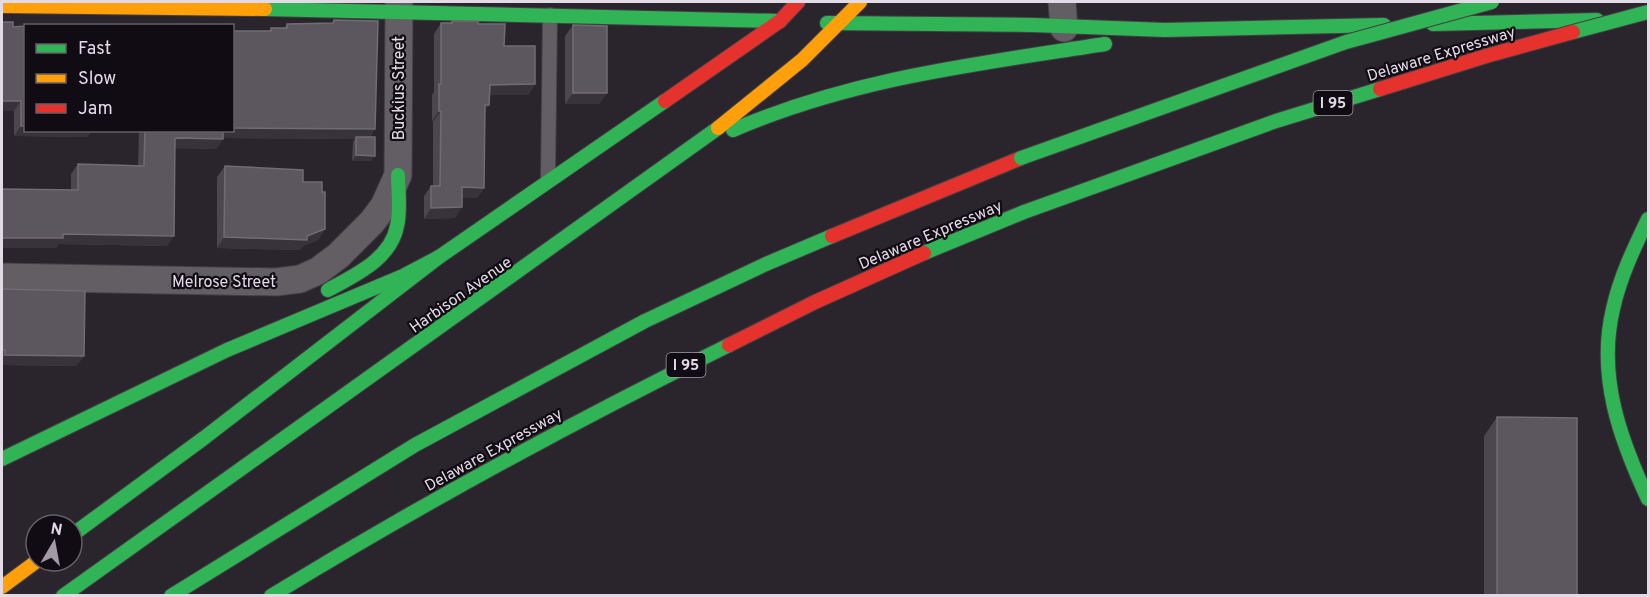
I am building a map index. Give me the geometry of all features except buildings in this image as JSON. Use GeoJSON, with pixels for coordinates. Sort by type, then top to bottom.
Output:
{"type":"FeatureCollection","features":[{"type":"Feature","properties":{"kind":"main road"},"geometry":{"type":"LineString","coordinates":[[84,527],[439,257],[780,21],[798,2]]}},
{"type":"Feature","properties":{"kind":"main road","name":"Harbison Avenue"},"geometry":{"type":"LineString","coordinates":[[63,596],[695,146],[750,104],[841,23],[860,2]]}},
{"type":"Feature","properties":{"kind":"main road"},"geometry":{"type":"LineString","coordinates":[[171,596],[416,445],[645,321],[766,264],[1021,158],[1346,42],[1492,2]]}},
{"type":"Feature","properties":{"kind":"main road"},"geometry":{"type":"LineString","coordinates":[[2,6],[399,6],[550,15],[841,23],[1033,25],[1063,15],[1187,30]]}},
{"type":"Feature","properties":{"kind":"main road"},"geometry":{"type":"LineString","coordinates":[[695,146],[772,113],[864,86],[908,76],[1187,30],[1523,12],[1648,18]]}},
{"type":"Feature","properties":{"kind":"main road","name":"Delaware Expressway"},"geometry":{"type":"LineString","coordinates":[[271,596],[359,542],[610,404],[712,351],[906,261],[1024,212],[1276,121],[1486,56],[1648,12]]}},
{"type":"Feature","properties":{"kind":"main road"},"geometry":{"type":"LineString","coordinates":[[227,350],[377,260],[391,242],[397,228],[398,175]]}},
{"type":"Feature","properties":{"kind":"main road"},"geometry":{"type":"LineString","coordinates":[[1648,219],[1627,262],[1610,322],[1608,368],[1615,419],[1632,466],[1648,499]]}},
{"type":"Feature","properties":{"kind":"main road"},"geometry":{"type":"LineString","coordinates":[[2,459],[227,350],[403,276],[439,257]]}},
{"type":"Feature","properties":{"kind":"main road"},"geometry":{"type":"LineString","coordinates":[[2,588],[24,571]]}},
{"type":"Feature","properties":{"kind":"street","name":"Buckius Street"},"geometry":{"type":"LineString","coordinates":[[398,175],[399,6]]}},
{"type":"Feature","properties":{"kind":"street","name":"Melrose Street"},"geometry":{"type":"LineString","coordinates":[[2,278],[276,282],[300,279],[318,271],[356,239],[384,206],[398,175]]}},
{"type":"Feature","properties":{"kind":"lane"},"geometry":{"type":"LineString","coordinates":[[698,19],[699,2]]}},
{"type":"Feature","properties":{"kind":"lane"},"geometry":{"type":"LineString","coordinates":[[548,181],[550,15]]}},
{"type":"Feature","properties":{"kind":"traffic: fast"},"geometry":{"type":"LineString","coordinates":[[1021,158],[1346,42],[1492,2]]}},
{"type":"Feature","properties":{"kind":"traffic: fast"},"geometry":{"type":"LineString","coordinates":[[265,9],[780,21]]}},
{"type":"Feature","properties":{"kind":"traffic: fast"},"geometry":{"type":"LineString","coordinates":[[1573,32],[1648,12]]}},
{"type":"Feature","properties":{"kind":"traffic: fast"},"geometry":{"type":"LineString","coordinates":[[1433,24],[1597,20]]}},
{"type":"Feature","properties":{"kind":"traffic: fast"},"geometry":{"type":"LineString","coordinates":[[827,23],[1033,25],[1165,30],[1384,25]]}},
{"type":"Feature","properties":{"kind":"traffic: fast"},"geometry":{"type":"LineString","coordinates":[[733,130],[778,112],[870,85],[963,66],[1105,44]]}},
{"type":"Feature","properties":{"kind":"traffic: fast"},"geometry":{"type":"LineString","coordinates":[[1024,212],[1276,121],[1380,89]]}},
{"type":"Feature","properties":{"kind":"traffic: fast"},"geometry":{"type":"LineString","coordinates":[[84,526],[204,438],[439,257],[665,101]]}},
{"type":"Feature","properties":{"kind":"traffic: fast"},"geometry":{"type":"LineString","coordinates":[[63,596],[718,128]]}},
{"type":"Feature","properties":{"kind":"traffic: fast"},"geometry":{"type":"LineString","coordinates":[[328,290],[370,265],[387,248],[393,238],[398,220],[398,175]]}},
{"type":"Feature","properties":{"kind":"traffic: fast"},"geometry":{"type":"LineString","coordinates":[[924,253],[1024,212]]}},
{"type":"Feature","properties":{"kind":"traffic: fast"},"geometry":{"type":"LineString","coordinates":[[1648,219],[1619,286],[1609,334],[1608,359],[1614,407],[1620,430],[1648,499]]}},
{"type":"Feature","properties":{"kind":"traffic: fast"},"geometry":{"type":"LineString","coordinates":[[171,596],[415,445],[645,321],[766,264],[832,236]]}},
{"type":"Feature","properties":{"kind":"traffic: fast"},"geometry":{"type":"LineString","coordinates":[[2,459],[227,350],[403,276],[439,257]]}},
{"type":"Feature","properties":{"kind":"traffic: fast"},"geometry":{"type":"LineString","coordinates":[[271,596],[497,465],[729,345]]}},
{"type":"Feature","properties":{"kind":"traffic: slow"},"geometry":{"type":"LineString","coordinates":[[718,128],[802,60],[860,2]]}},
{"type":"Feature","properties":{"kind":"traffic: slow"},"geometry":{"type":"LineString","coordinates":[[2,6],[265,9]]}},
{"type":"Feature","properties":{"kind":"traffic: slow"},"geometry":{"type":"LineString","coordinates":[[2,587],[24,571]]}},
{"type":"Feature","properties":{"kind":"traffic: jam"},"geometry":{"type":"LineString","coordinates":[[665,101],[780,21],[798,2]]}},
{"type":"Feature","properties":{"kind":"traffic: jam"},"geometry":{"type":"LineString","coordinates":[[1380,89],[1573,32]]}},
{"type":"Feature","properties":{"kind":"traffic: jam"},"geometry":{"type":"LineString","coordinates":[[832,236],[1021,158]]}},
{"type":"Feature","properties":{"kind":"traffic: jam"},"geometry":{"type":"LineString","coordinates":[[729,345],[815,302],[924,253]]}}]}
